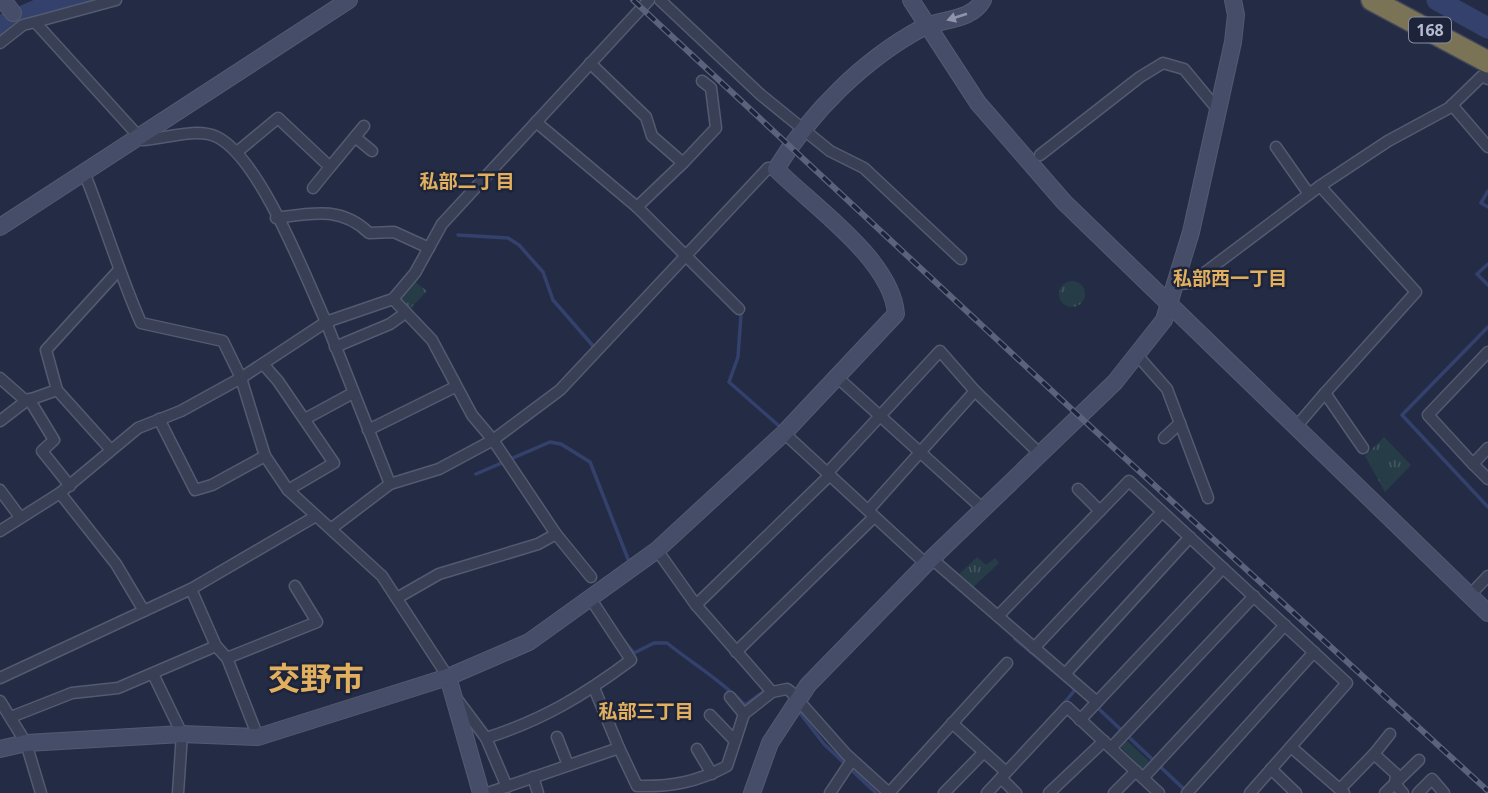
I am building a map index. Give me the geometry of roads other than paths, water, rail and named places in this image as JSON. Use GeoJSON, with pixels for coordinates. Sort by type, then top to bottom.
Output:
{"type":"FeatureCollection","features":[{"type":"Feature","properties":{"kind":"highway","name":"168"},"geometry":{"type":"LineString","coordinates":[[1372,0],[1488,62]]}},
{"type":"Feature","properties":{"kind":"street"},"geometry":{"type":"LineString","coordinates":[[35,22],[116,0]]}},
{"type":"Feature","properties":{"kind":"street"},"geometry":{"type":"LineString","coordinates":[[0,227],[349,0]]}},
{"type":"Feature","properties":{"kind":"street"},"geometry":{"type":"LineString","coordinates":[[0,531],[70,486],[138,428],[241,378],[326,322],[393,299],[415,273],[442,224],[649,0]]}},
{"type":"Feature","properties":{"kind":"street"},"geometry":{"type":"LineString","coordinates":[[660,0],[761,96],[830,151],[864,168],[961,259]]}},
{"type":"Feature","properties":{"kind":"street"},"geometry":{"type":"LineString","coordinates":[[911,0],[925,26],[978,103],[1029,165],[1295,428],[1488,613]]}},
{"type":"Feature","properties":{"kind":"street"},"geometry":{"type":"LineString","coordinates":[[776,169],[805,130],[851,77],[925,26],[962,16],[979,8],[983,0]]}},
{"type":"Feature","properties":{"kind":"street"},"geometry":{"type":"LineString","coordinates":[[752,793],[770,744],[798,698],[929,561],[1115,382],[1156,333],[1171,304],[1177,284],[1218,110],[1233,41],[1236,15],[1233,0]]}},
{"type":"Feature","properties":{"kind":"street"},"geometry":{"type":"LineString","coordinates":[[0,43],[10,13],[35,22],[142,140],[192,134],[216,136],[237,152],[260,184],[326,322],[390,484]]}},
{"type":"Feature","properties":{"kind":"street"},"geometry":{"type":"LineString","coordinates":[[590,63],[646,117],[652,136],[683,163]]}},
{"type":"Feature","properties":{"kind":"street"},"geometry":{"type":"LineString","coordinates":[[1040,155],[1140,77],[1163,63],[1184,69],[1218,110]]}},
{"type":"Feature","properties":{"kind":"street"},"geometry":{"type":"LineString","coordinates":[[1177,284],[1191,284],[1320,186],[1388,141],[1452,105],[1461,91],[1482,76],[1488,79]]}},
{"type":"Feature","properties":{"kind":"street"},"geometry":{"type":"LineString","coordinates":[[638,207],[716,128],[711,88],[702,81]]}},
{"type":"Feature","properties":{"kind":"street"},"geometry":{"type":"LineString","coordinates":[[1452,105],[1488,148]]}},
{"type":"Feature","properties":{"kind":"street"},"geometry":{"type":"LineString","coordinates":[[237,152],[278,118],[330,167]]}},
{"type":"Feature","properties":{"kind":"street"},"geometry":{"type":"LineString","coordinates":[[536,122],[638,207],[739,309]]}},
{"type":"Feature","properties":{"kind":"street"},"geometry":{"type":"LineString","coordinates":[[313,188],[364,127]]}},
{"type":"Feature","properties":{"kind":"street"},"geometry":{"type":"LineString","coordinates":[[355,137],[372,151]]}},
{"type":"Feature","properties":{"kind":"street"},"geometry":{"type":"LineString","coordinates":[[1276,147],[1309,194]]}},
{"type":"Feature","properties":{"kind":"street"},"geometry":{"type":"LineString","coordinates":[[0,749],[26,743],[182,734],[258,737],[448,677],[529,642],[657,550],[784,433],[838,379],[896,314],[895,296],[882,272],[776,169],[768,169],[560,390],[493,440],[439,469],[390,484],[332,528]]}},
{"type":"Feature","properties":{"kind":"street"},"geometry":{"type":"LineString","coordinates":[[84,172],[107,230],[118,271],[141,323],[223,341],[241,378],[265,456],[288,490],[382,576],[448,677],[481,793]]}},
{"type":"Feature","properties":{"kind":"street"},"geometry":{"type":"LineString","coordinates":[[1295,428],[1416,292],[1320,186]]}},
{"type":"Feature","properties":{"kind":"street"},"geometry":{"type":"LineString","coordinates":[[276,218],[344,214],[356,220],[369,233],[394,232],[429,248]]}},
{"type":"Feature","properties":{"kind":"street"},"geometry":{"type":"LineString","coordinates":[[111,450],[57,390],[46,350],[118,271]]}},
{"type":"Feature","properties":{"kind":"street"},"geometry":{"type":"LineString","coordinates":[[393,299],[404,314],[432,340],[472,415],[493,440],[555,534],[591,577]]}},
{"type":"Feature","properties":{"kind":"street"},"geometry":{"type":"LineString","coordinates":[[335,347],[366,336],[404,314]]}},
{"type":"Feature","properties":{"kind":"street"},"geometry":{"type":"LineString","coordinates":[[696,605],[830,472],[940,351],[975,391],[1040,454]]}},
{"type":"Feature","properties":{"kind":"street"},"geometry":{"type":"LineString","coordinates":[[1488,352],[1428,415],[1488,479]]}},
{"type":"Feature","properties":{"kind":"street"},"geometry":{"type":"LineString","coordinates":[[1137,355],[1167,389],[1208,498]]}},
{"type":"Feature","properties":{"kind":"street"},"geometry":{"type":"LineString","coordinates":[[262,364],[305,419],[334,464],[288,490]]}},
{"type":"Feature","properties":{"kind":"street"},"geometry":{"type":"LineString","coordinates":[[0,378],[28,400],[54,440],[42,451],[70,486]]}},
{"type":"Feature","properties":{"kind":"street"},"geometry":{"type":"LineString","coordinates":[[838,379],[983,509]]}},
{"type":"Feature","properties":{"kind":"street"},"geometry":{"type":"LineString","coordinates":[[368,430],[455,387]]}},
{"type":"Feature","properties":{"kind":"street"},"geometry":{"type":"LineString","coordinates":[[0,421],[28,400],[57,390]]}},
{"type":"Feature","properties":{"kind":"street"},"geometry":{"type":"LineString","coordinates":[[736,652],[873,512],[975,391]]}},
{"type":"Feature","properties":{"kind":"street"},"geometry":{"type":"LineString","coordinates":[[305,419],[353,393]]}},
{"type":"Feature","properties":{"kind":"street"},"geometry":{"type":"LineString","coordinates":[[1325,393],[1363,448]]}},
{"type":"Feature","properties":{"kind":"street"},"geometry":{"type":"LineString","coordinates":[[159,419],[195,490],[212,485],[265,456]]}},
{"type":"Feature","properties":{"kind":"street"},"geometry":{"type":"LineString","coordinates":[[1164,438],[1180,423]]}},
{"type":"Feature","properties":{"kind":"street"},"geometry":{"type":"LineString","coordinates":[[784,433],[929,561],[1065,674],[1090,709],[1107,745],[1159,793]]}},
{"type":"Feature","properties":{"kind":"street"},"geometry":{"type":"LineString","coordinates":[[1473,464],[1488,448]]}},
{"type":"Feature","properties":{"kind":"street"},"geometry":{"type":"LineString","coordinates":[[998,617],[1129,481],[1347,683],[1250,793]]}},
{"type":"Feature","properties":{"kind":"street"},"geometry":{"type":"LineString","coordinates":[[1078,489],[1100,511]]}},
{"type":"Feature","properties":{"kind":"street"},"geometry":{"type":"LineString","coordinates":[[0,490],[20,517]]}},
{"type":"Feature","properties":{"kind":"street"},"geometry":{"type":"LineString","coordinates":[[60,493],[116,564],[144,611]]}},
{"type":"Feature","properties":{"kind":"street"},"geometry":{"type":"LineString","coordinates":[[1034,648],[1162,512]]}},
{"type":"Feature","properties":{"kind":"street"},"geometry":{"type":"LineString","coordinates":[[0,678],[191,589],[316,516]]}},
{"type":"Feature","properties":{"kind":"street"},"geometry":{"type":"LineString","coordinates":[[397,598],[439,574],[538,544],[555,534]]}},
{"type":"Feature","properties":{"kind":"street"},"geometry":{"type":"LineString","coordinates":[[1065,674],[1190,537]]}},
{"type":"Feature","properties":{"kind":"street"},"geometry":{"type":"LineString","coordinates":[[657,550],[696,605],[772,692]]}},
{"type":"Feature","properties":{"kind":"street"},"geometry":{"type":"LineString","coordinates":[[1090,709],[1223,568]]}},
{"type":"Feature","properties":{"kind":"street"},"geometry":{"type":"LineString","coordinates":[[1469,595],[1488,576]]}},
{"type":"Feature","properties":{"kind":"street"},"geometry":{"type":"LineString","coordinates":[[226,658],[317,622],[295,586]]}},
{"type":"Feature","properties":{"kind":"street"},"geometry":{"type":"LineString","coordinates":[[191,589],[216,646],[226,658],[258,737]]}},
{"type":"Feature","properties":{"kind":"street"},"geometry":{"type":"LineString","coordinates":[[1049,793],[1125,733],[1254,596]]}},
{"type":"Feature","properties":{"kind":"street"},"geometry":{"type":"LineString","coordinates":[[486,738],[530,724],[594,688],[631,660],[590,598]]}},
{"type":"Feature","properties":{"kind":"street"},"geometry":{"type":"LineString","coordinates":[[1114,793],[1158,762],[1285,625]]}},
{"type":"Feature","properties":{"kind":"street"},"geometry":{"type":"LineString","coordinates":[[11,717],[72,693],[118,688],[216,646]]}},
{"type":"Feature","properties":{"kind":"street"},"geometry":{"type":"LineString","coordinates":[[1188,792],[1314,652]]}},
{"type":"Feature","properties":{"kind":"street"},"geometry":{"type":"LineString","coordinates":[[594,688],[637,786],[671,787],[712,774],[727,766],[744,713],[772,692],[787,689],[852,760],[889,793],[1007,663]]}},
{"type":"Feature","properties":{"kind":"street"},"geometry":{"type":"LineString","coordinates":[[153,674],[182,734],[178,793]]}},
{"type":"Feature","properties":{"kind":"street"},"geometry":{"type":"LineString","coordinates":[[730,697],[744,713]]}},
{"type":"Feature","properties":{"kind":"street"},"geometry":{"type":"LineString","coordinates":[[456,698],[486,738],[507,787]]}},
{"type":"Feature","properties":{"kind":"street"},"geometry":{"type":"LineString","coordinates":[[0,701],[26,743],[41,793]]}},
{"type":"Feature","properties":{"kind":"street"},"geometry":{"type":"LineString","coordinates":[[987,793],[1003,771],[1067,707],[1090,709]]}},
{"type":"Feature","properties":{"kind":"street"},"geometry":{"type":"LineString","coordinates":[[710,715],[735,741]]}},
{"type":"Feature","properties":{"kind":"street"},"geometry":{"type":"LineString","coordinates":[[952,723],[1003,771],[1016,793]]}},
{"type":"Feature","properties":{"kind":"street"},"geometry":{"type":"LineString","coordinates":[[1291,747],[1342,791],[1390,734]]}},
{"type":"Feature","properties":{"kind":"street"},"geometry":{"type":"LineString","coordinates":[[556,737],[568,765]]}},
{"type":"Feature","properties":{"kind":"street"},"geometry":{"type":"LineString","coordinates":[[488,793],[619,748]]}},
{"type":"Feature","properties":{"kind":"street"},"geometry":{"type":"LineString","coordinates":[[697,749],[712,774]]}},
{"type":"Feature","properties":{"kind":"street"},"geometry":{"type":"LineString","coordinates":[[944,793],[984,752]]}},
{"type":"Feature","properties":{"kind":"street"},"geometry":{"type":"LineString","coordinates":[[1374,754],[1396,774],[1395,784],[1403,793]]}},
{"type":"Feature","properties":{"kind":"street"},"geometry":{"type":"LineString","coordinates":[[830,793],[852,760]]}},
{"type":"Feature","properties":{"kind":"street"},"geometry":{"type":"LineString","coordinates":[[1385,793],[1419,760]]}},
{"type":"Feature","properties":{"kind":"street"},"geometry":{"type":"LineString","coordinates":[[1271,769],[1296,793]]}},
{"type":"Feature","properties":{"kind":"street"},"geometry":{"type":"LineString","coordinates":[[533,777],[538,793]]}},
{"type":"Feature","properties":{"kind":"street"},"geometry":{"type":"LineString","coordinates":[[1418,793],[1432,779],[1444,793]]}},
{"type":"Feature","properties":{"kind":"waterway"},"geometry":{"type":"LineString","coordinates":[[0,26],[46,6],[80,0]]}},
{"type":"Feature","properties":{"kind":"waterway"},"geometry":{"type":"LineString","coordinates":[[1437,0],[1488,28]]}},
{"type":"Feature","properties":{"kind":"waterway"},"geometry":{"type":"LineString","coordinates":[[1488,191],[1481,203],[1488,207]]}},
{"type":"Feature","properties":{"kind":"waterway"},"geometry":{"type":"LineString","coordinates":[[458,235],[508,238],[519,245],[543,272],[553,300],[594,347]]}},
{"type":"Feature","properties":{"kind":"waterway"},"geometry":{"type":"LineString","coordinates":[[1488,264],[1477,274],[1488,285]]}},
{"type":"Feature","properties":{"kind":"waterway"},"geometry":{"type":"LineString","coordinates":[[736,311],[741,315],[738,357],[729,382],[778,425]]}},
{"type":"Feature","properties":{"kind":"waterway"},"geometry":{"type":"LineString","coordinates":[[1488,327],[1402,415],[1488,507]]}},
{"type":"Feature","properties":{"kind":"waterway"},"geometry":{"type":"LineString","coordinates":[[476,474],[550,442],[561,444],[590,462],[628,559]]}},
{"type":"Feature","properties":{"kind":"waterway"},"geometry":{"type":"LineString","coordinates":[[621,637],[634,653],[654,643],[667,643],[717,680],[745,705],[766,690]]}},
{"type":"Feature","properties":{"kind":"waterway"},"geometry":{"type":"LineString","coordinates":[[1015,639],[1100,710],[1186,791]]}},
{"type":"Feature","properties":{"kind":"waterway"},"geometry":{"type":"LineString","coordinates":[[1061,707],[1074,691]]}},
{"type":"Feature","properties":{"kind":"waterway"},"geometry":{"type":"LineString","coordinates":[[800,713],[824,744],[876,793]]}},
{"type":"Feature","properties":{"kind":"railway"},"geometry":{"type":"LineString","coordinates":[[633,0],[1079,416],[1488,791]]}},
{"type":"Feature","properties":{"kind":"district","name":"私部二丁目"},"geometry":{"type":"Point","coordinates":[467,181]}},
{"type":"Feature","properties":{"kind":"district","name":"私部西一丁目"},"geometry":{"type":"Point","coordinates":[1230,278]}},
{"type":"Feature","properties":{"kind":"district","name":"交野市"},"geometry":{"type":"Point","coordinates":[316,677]}},
{"type":"Feature","properties":{"kind":"district","name":"私部三丁目"},"geometry":{"type":"Point","coordinates":[646,711]}}]}
